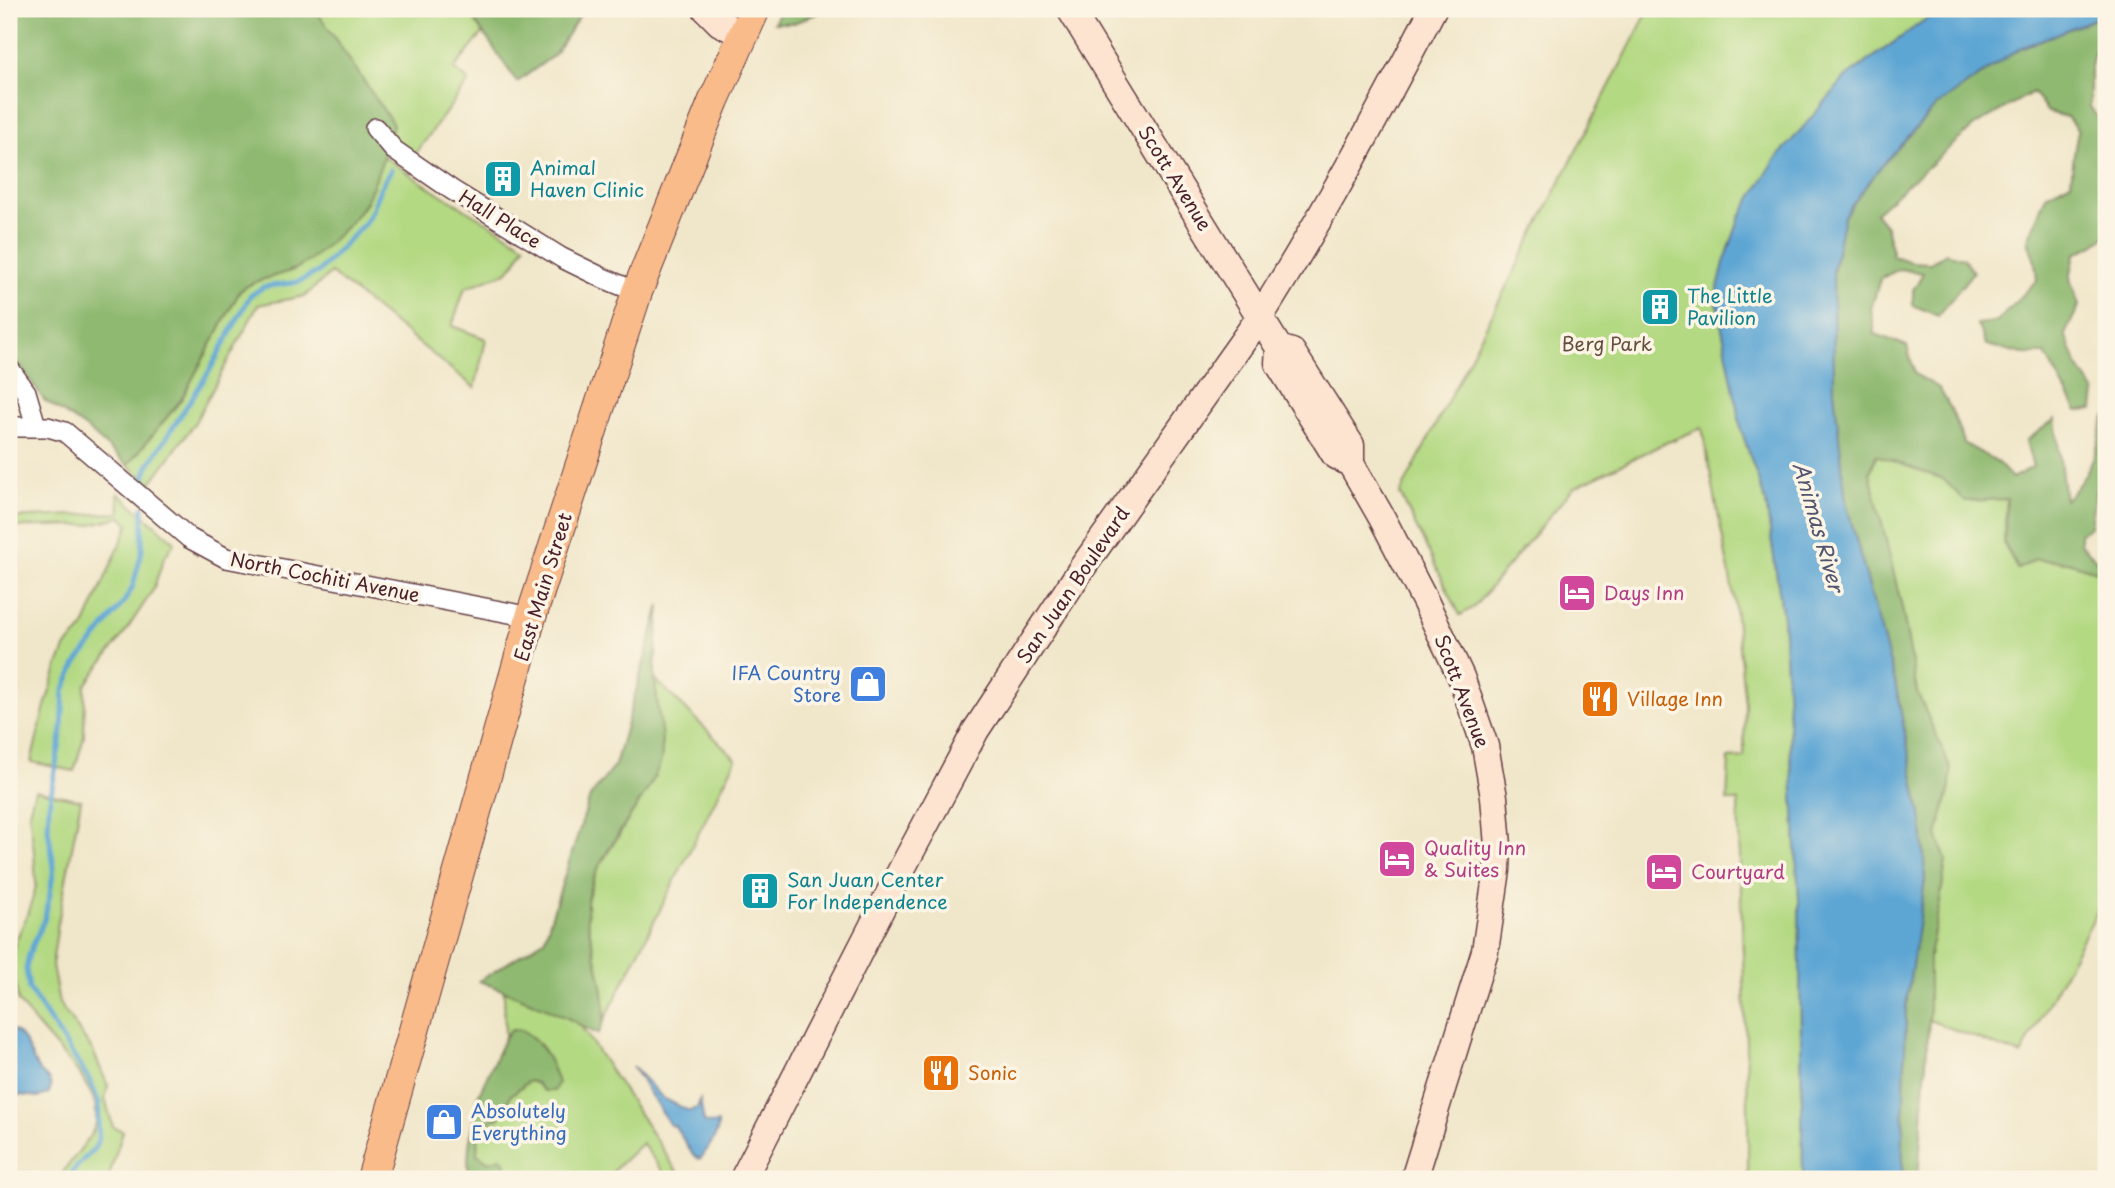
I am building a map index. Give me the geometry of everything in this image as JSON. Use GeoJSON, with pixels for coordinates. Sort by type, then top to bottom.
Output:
{"type":"FeatureCollection","features":[{"type":"Feature","properties":{"kind":"main road"},"geometry":{"type":"LineString","coordinates":[[706,9],[720,23],[749,22]]}},
{"type":"Feature","properties":{"kind":"main road","name":"Scott Avenue"},"geometry":{"type":"LineString","coordinates":[[1070,9],[1261,317],[1279,348],[1278,363],[1320,432],[1335,455],[1352,464],[1425,601],[1461,677],[1485,746],[1497,819],[1497,870],[1485,951],[1414,1179]]}},
{"type":"Feature","properties":{"kind":"main road","name":"San Juan Boulevard"},"geometry":{"type":"LineString","coordinates":[[743,1179],[976,730],[1082,568],[1261,317],[1352,163],[1433,9]]}},
{"type":"Feature","properties":{"kind":"main road","name":"East Main Street"},"geometry":{"type":"LineString","coordinates":[[372,1179],[531,617],[638,292],[690,158],[749,22]]}},
{"type":"Feature","properties":{"kind":"street","name":"Hall Place"},"geometry":{"type":"LineString","coordinates":[[375,128],[394,150],[452,190],[562,258],[638,292]]}},
{"type":"Feature","properties":{"kind":"street"},"geometry":{"type":"LineString","coordinates":[[9,368],[26,393],[36,426]]}},
{"type":"Feature","properties":{"kind":"street","name":"North Cochiti Avenue"},"geometry":{"type":"LineString","coordinates":[[9,427],[36,426],[65,432],[189,538],[226,558],[531,617]]}},
{"type":"Feature","properties":{"kind":"green space"},"geometry":{"type":"Polygon","coordinates":[[[9,9],[315,9],[393,124],[376,179],[358,213],[332,241],[302,265],[253,283],[240,291],[181,400],[128,465],[86,428],[44,400],[9,350],[9,9]]]}},
{"type":"Feature","properties":{"kind":"green space"},"geometry":{"type":"Polygon","coordinates":[[[315,9],[467,9],[483,33],[454,69],[469,81],[413,157],[391,137],[392,124],[315,9]]]}},
{"type":"Feature","properties":{"kind":"green space"},"geometry":{"type":"Polygon","coordinates":[[[467,9],[584,9],[554,55],[517,82],[467,9]]]}},
{"type":"Feature","properties":{"kind":"green space"},"geometry":{"type":"Polygon","coordinates":[[[781,9],[828,9],[794,23],[774,23],[781,9]]]}},
{"type":"Feature","properties":{"kind":"green space","name":"Berg Park"},"geometry":{"type":"Polygon","coordinates":[[[1649,9],[1940,9],[1846,77],[1740,217],[1716,296],[1741,429],[1766,503],[1783,618],[1799,899],[1803,1179],[1748,1179],[1738,801],[1727,801],[1729,758],[1744,757],[1745,704],[1734,598],[1702,428],[1573,488],[1474,607],[1460,615],[1400,494],[1649,9]]]}},
{"type":"Feature","properties":{"kind":"green space"},"geometry":{"type":"Polygon","coordinates":[[[2106,12],[2106,46],[2094,51],[2090,72],[2090,106],[2106,133],[2106,236],[2075,254],[2070,279],[2079,306],[2065,334],[2077,365],[2095,392],[2093,410],[2077,411],[2045,354],[2023,354],[1986,345],[1977,324],[1997,322],[2037,280],[2028,240],[2046,195],[2071,182],[2078,131],[2067,117],[2048,112],[2033,92],[1974,126],[1875,213],[1886,226],[1893,256],[1912,262],[1930,263],[1946,253],[1963,258],[1973,272],[1938,316],[1913,305],[1913,290],[1923,273],[1899,269],[1880,279],[1871,309],[1875,334],[1907,346],[1915,374],[1939,388],[1952,411],[1964,443],[1998,463],[2012,478],[2033,467],[2026,441],[2055,419],[2065,500],[2092,462],[2106,415],[2106,462],[2095,493],[2090,527],[2080,533],[2080,543],[2106,574],[2068,562],[2036,559],[2018,569],[2004,543],[2007,499],[1965,501],[1943,479],[1876,455],[1870,473],[1902,608],[1917,692],[1951,769],[1950,787],[1937,835],[1946,860],[1929,956],[1929,1020],[1918,1179],[1902,1179],[1906,1005],[1925,880],[1922,821],[1895,682],[1846,503],[1834,390],[1833,271],[1844,216],[1877,171],[1936,106],[2020,48],[2106,12]]]}},
{"type":"Feature","properties":{"kind":"green space"},"geometry":{"type":"Polygon","coordinates":[[[383,156],[525,245],[507,272],[465,288],[452,326],[486,339],[475,388],[331,273],[305,296],[258,305],[194,424],[150,484],[128,465],[181,400],[240,291],[259,280],[295,269],[334,239],[366,202],[383,156]]]}},
{"type":"Feature","properties":{"kind":"green space"},"geometry":{"type":"Polygon","coordinates":[[[1876,455],[1944,479],[1965,501],[2007,499],[2004,543],[2017,569],[2036,559],[2068,562],[2106,574],[2106,895],[2021,1055],[1929,1020],[1929,956],[1946,860],[1937,835],[1950,788],[1932,727],[1917,692],[1902,608],[1870,474],[1876,455]]]}},
{"type":"Feature","properties":{"kind":"green space"},"geometry":{"type":"Polygon","coordinates":[[[118,493],[175,542],[164,558],[153,590],[85,686],[84,737],[74,771],[31,762],[58,665],[66,646],[83,629],[129,524],[121,517],[88,525],[9,527],[9,518],[120,513],[118,493]]]}},
{"type":"Feature","properties":{"kind":"green space"},"geometry":{"type":"Polygon","coordinates":[[[660,605],[655,680],[662,742],[661,761],[647,790],[602,860],[589,890],[587,903],[590,934],[603,988],[603,1021],[598,1034],[543,1007],[479,981],[544,940],[590,797],[615,765],[660,605]]]}},
{"type":"Feature","properties":{"kind":"green space"},"geometry":{"type":"Polygon","coordinates":[[[655,679],[736,759],[605,1019],[601,980],[588,924],[587,901],[596,872],[653,780],[660,761],[655,679]]]}},
{"type":"Feature","properties":{"kind":"green space"},"geometry":{"type":"Polygon","coordinates":[[[35,790],[81,800],[52,965],[59,1003],[93,1051],[108,1086],[105,1099],[113,1127],[123,1131],[108,1179],[58,1179],[91,1135],[96,1123],[96,1108],[80,1074],[18,1001],[13,965],[15,943],[36,886],[29,812],[35,790]]]}},
{"type":"Feature","properties":{"kind":"green space"},"geometry":{"type":"Polygon","coordinates":[[[504,991],[579,1023],[682,1179],[668,1179],[642,1143],[614,1170],[610,1179],[503,1179],[506,1170],[495,1160],[489,1162],[477,1154],[481,1131],[488,1123],[499,1118],[511,1095],[529,1081],[536,1083],[554,1072],[541,1045],[511,1030],[505,1037],[504,991]]]}},
{"type":"Feature","properties":{"kind":"green space"},"geometry":{"type":"Polygon","coordinates":[[[511,1030],[522,1030],[535,1040],[549,1060],[558,1083],[554,1091],[544,1091],[536,1083],[529,1081],[511,1095],[499,1118],[488,1123],[481,1131],[477,1147],[477,1154],[489,1162],[500,1158],[506,1162],[503,1179],[470,1179],[469,1151],[476,1101],[505,1037],[511,1030]]]}},
{"type":"Feature","properties":{"kind":"water","name":"Animas River"},"geometry":{"type":"Polygon","coordinates":[[[1940,9],[2106,9],[2106,12],[2020,48],[1936,106],[1877,171],[1844,216],[1833,271],[1834,390],[1846,503],[1895,682],[1922,821],[1925,880],[1906,1005],[1902,1179],[1803,1179],[1799,899],[1783,618],[1766,503],[1741,429],[1716,296],[1740,217],[1775,160],[1846,77],[1940,9]]]}},
{"type":"Feature","properties":{"kind":"water"},"geometry":{"type":"Polygon","coordinates":[[[9,1028],[24,1041],[39,1070],[48,1079],[51,1086],[48,1094],[39,1097],[9,1094],[9,1028]]]}},
{"type":"Feature","properties":{"kind":"water"},"geometry":{"type":"Polygon","coordinates":[[[632,1066],[663,1098],[689,1111],[697,1108],[700,1100],[704,1122],[718,1123],[715,1136],[702,1157],[699,1159],[693,1155],[632,1066]]]}},
{"type":"Feature","properties":{"kind":"waterway"},"geometry":{"type":"LineString","coordinates":[[144,493],[148,466],[210,370],[250,296],[263,287],[298,282],[318,272],[364,224],[391,170]]}},
{"type":"Feature","properties":{"kind":"waterway"},"geometry":{"type":"LineString","coordinates":[[67,1179],[98,1141],[99,1103],[90,1081],[29,989],[26,969],[29,954],[44,920],[54,867],[48,829],[49,805],[62,730],[64,690],[76,664],[124,602],[133,586],[142,551],[143,507]]}},
{"type":"Feature","properties":{"kind":"place","name":"Animal Haven Clinic"},"geometry":{"type":"Point","coordinates":[503,179]}},
{"type":"Feature","properties":{"kind":"place","name":"The Little Pavilion"},"geometry":{"type":"Point","coordinates":[1660,307]}},
{"type":"Feature","properties":{"kind":"place","name":"Days Inn"},"geometry":{"type":"Point","coordinates":[1577,593]}},
{"type":"Feature","properties":{"kind":"place","name":"IFA Country Store"},"geometry":{"type":"Point","coordinates":[868,684]}},
{"type":"Feature","properties":{"kind":"place","name":"Village Inn"},"geometry":{"type":"Point","coordinates":[1600,699]}},
{"type":"Feature","properties":{"kind":"place","name":"Quality Inn & Suites"},"geometry":{"type":"Point","coordinates":[1397,859]}},
{"type":"Feature","properties":{"kind":"place","name":"Courtyard"},"geometry":{"type":"Point","coordinates":[1664,872]}},
{"type":"Feature","properties":{"kind":"place","name":"San Juan Center For Independence"},"geometry":{"type":"Point","coordinates":[760,891]}},
{"type":"Feature","properties":{"kind":"place","name":"Sonic"},"geometry":{"type":"Point","coordinates":[941,1073]}},
{"type":"Feature","properties":{"kind":"place","name":"Absolutely Everything"},"geometry":{"type":"Point","coordinates":[444,1122]}}]}
